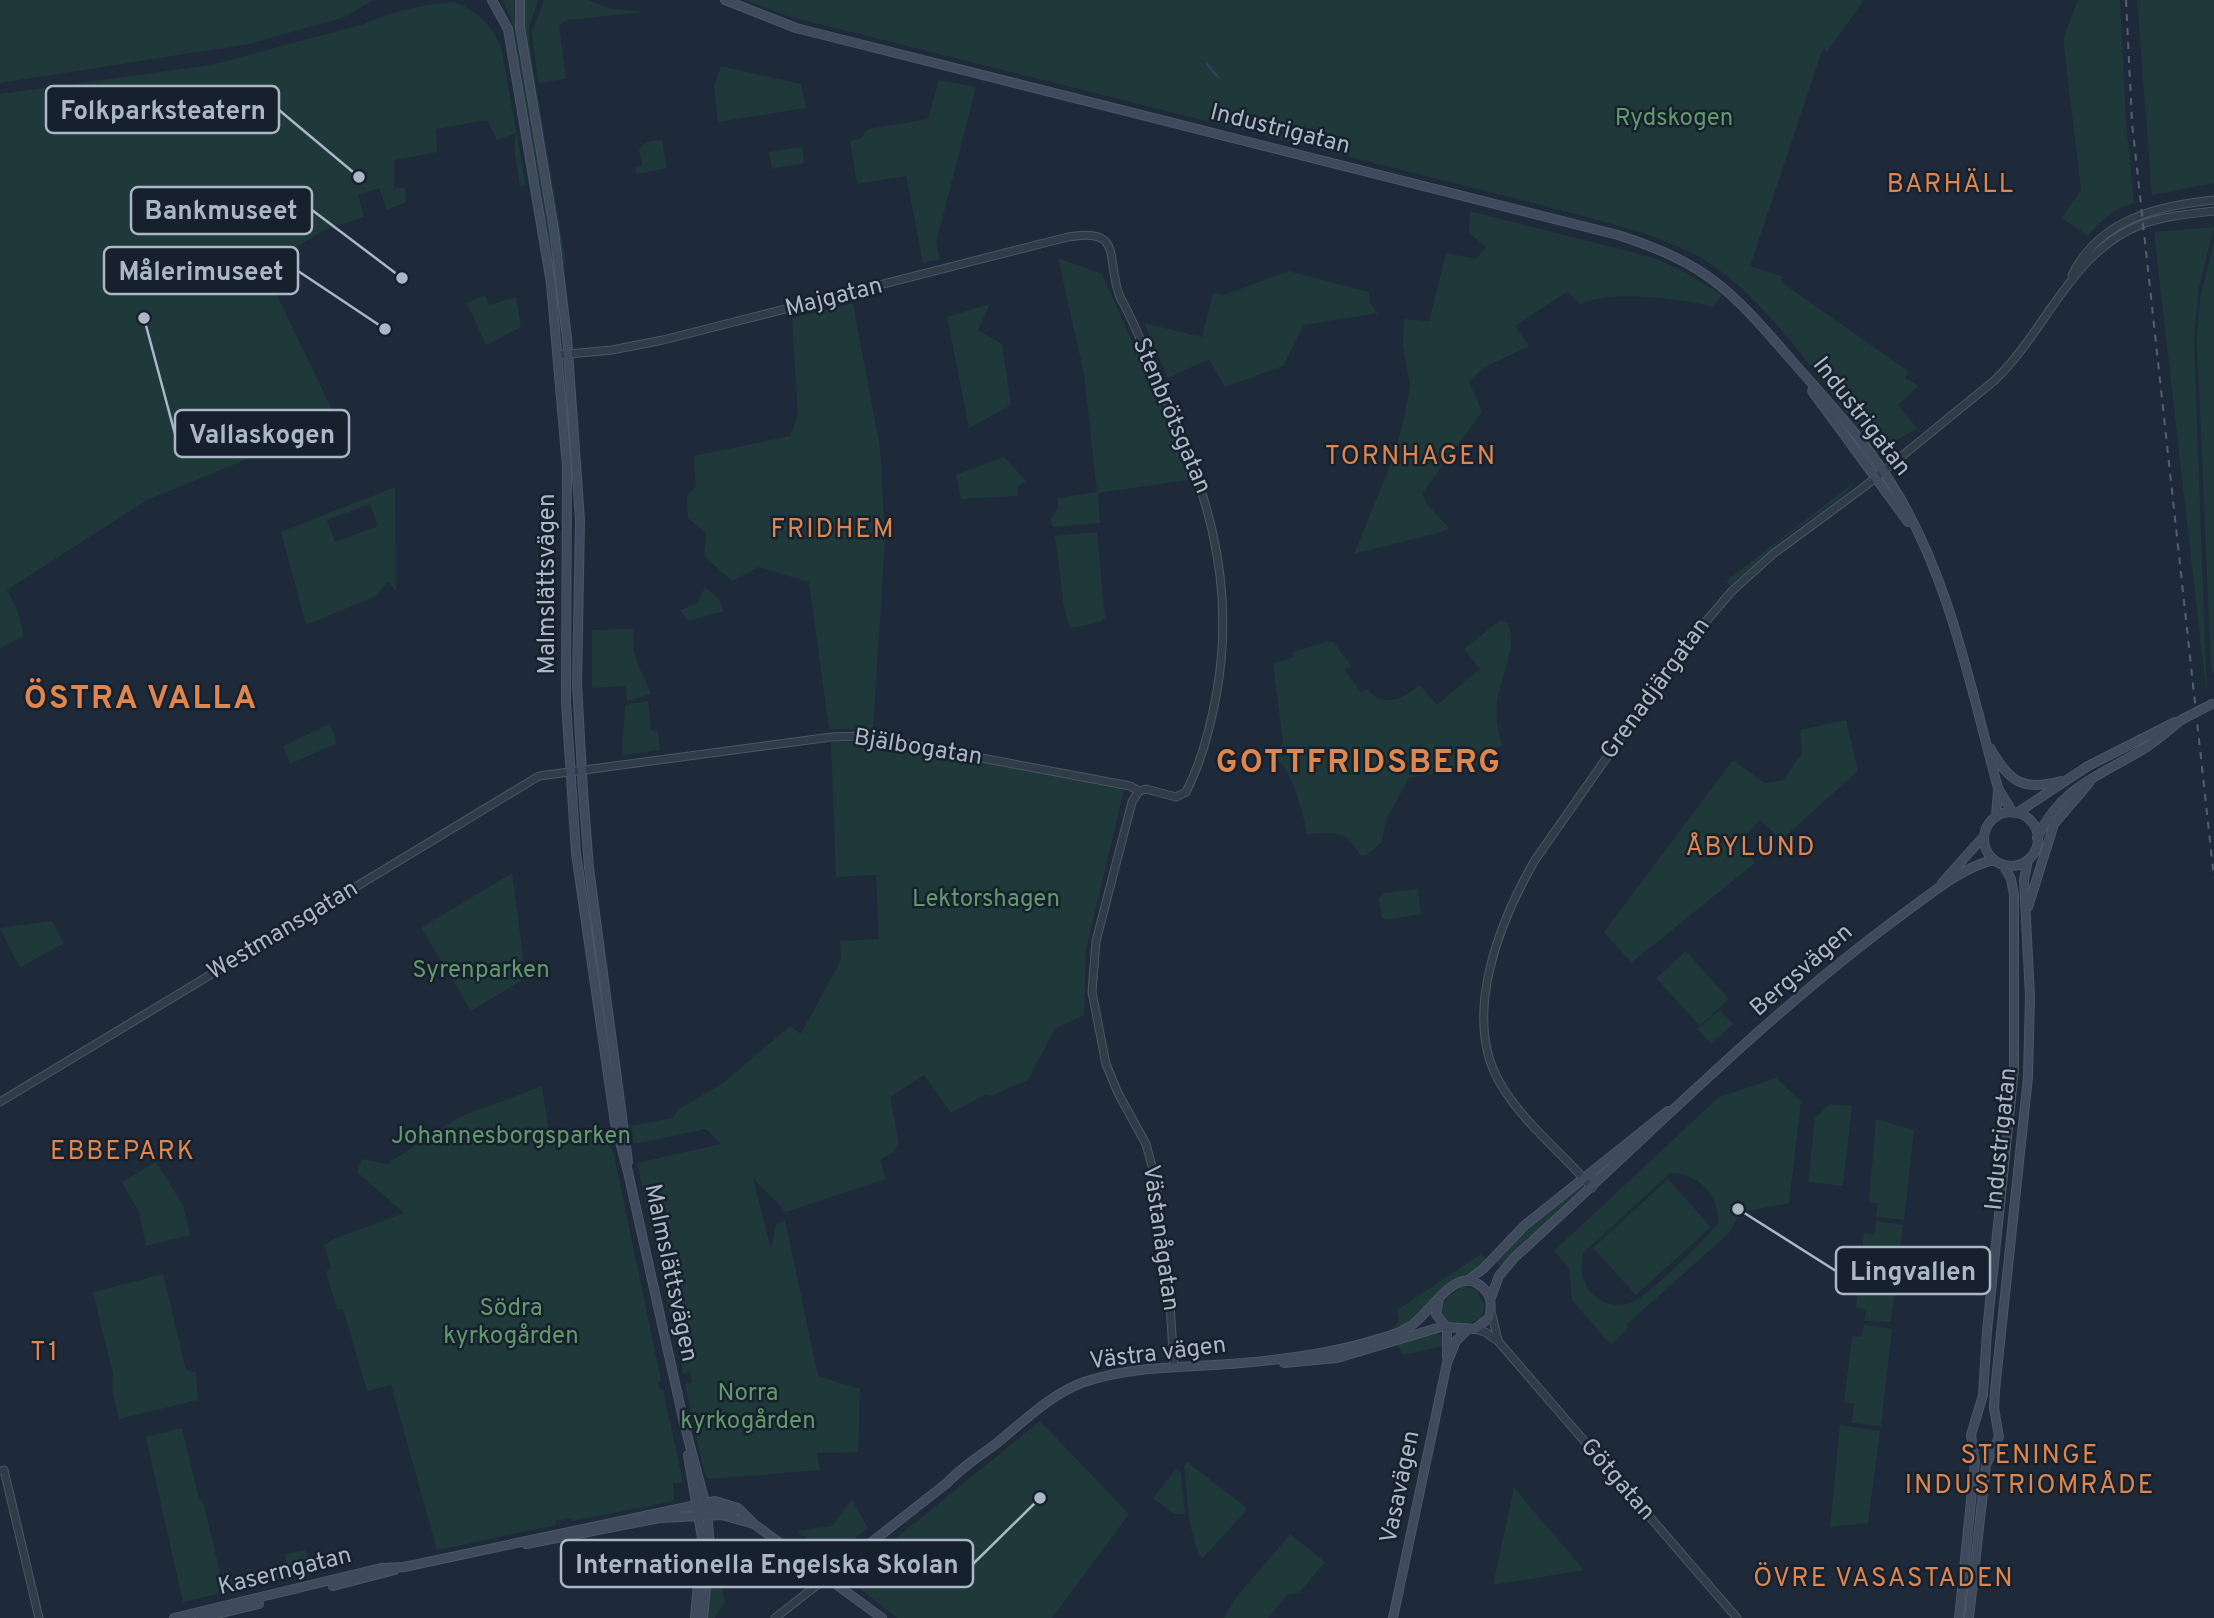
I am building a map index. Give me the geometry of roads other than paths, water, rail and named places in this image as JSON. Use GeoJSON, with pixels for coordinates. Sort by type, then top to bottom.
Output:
{"type":"FeatureCollection","features":[{"type":"Feature","properties":{"kind":"main road","name":"Malmslättsvägen"},"geometry":{"type":"LineString","coordinates":[[492,0],[508,29],[551,283],[569,520],[566,681],[569,771],[576,853],[603,1049],[615,1124],[628,1172],[702,1510]]}},
{"type":"Feature","properties":{"kind":"main road","name":"Malmslättsvägen"},"geometry":{"type":"LineString","coordinates":[[520,0],[519,19],[554,230],[569,354],[580,520],[576,649],[581,769],[589,868],[628,1172]]}},
{"type":"Feature","properties":{"kind":"main road","name":"Industrigatan"},"geometry":{"type":"LineString","coordinates":[[725,0],[796,28],[1648,245],[1693,265],[1730,290],[1883,471],[1918,537],[1945,599],[1998,788],[2015,813]]}},
{"type":"Feature","properties":{"kind":"main road","name":"Industrigatan"},"geometry":{"type":"LineString","coordinates":[[1791,360],[1918,537]]}},
{"type":"Feature","properties":{"kind":"main road"},"geometry":{"type":"LineString","coordinates":[[2181,720],[2156,741],[2095,776],[2057,804],[2028,859],[2014,866],[2003,865],[1994,860],[1985,847],[1984,836],[1996,817],[2015,813],[2067,779],[2152,731],[2214,703]]}},
{"type":"Feature","properties":{"kind":"main road"},"geometry":{"type":"LineString","coordinates":[[1984,738],[2006,772],[2020,783],[2036,786],[2067,779]]}},
{"type":"Feature","properties":{"kind":"main road"},"geometry":{"type":"LineString","coordinates":[[2027,914],[2054,824],[2095,776]]}},
{"type":"Feature","properties":{"kind":"main road","name":"Industrigatan"},"geometry":{"type":"LineString","coordinates":[[1996,817],[1998,788]]}},
{"type":"Feature","properties":{"kind":"main road"},"geometry":{"type":"LineString","coordinates":[[2015,813],[2031,822],[2037,838]]}},
{"type":"Feature","properties":{"kind":"main road","name":"Bergsvägen"},"geometry":{"type":"LineString","coordinates":[[1937,889],[1984,836]]}},
{"type":"Feature","properties":{"kind":"main road","name":"Industrigatan"},"geometry":{"type":"LineString","coordinates":[[1997,1422],[1994,1391],[2028,1077],[2030,996],[2024,880],[2028,859]]}},
{"type":"Feature","properties":{"kind":"main road","name":"Bergsvägen"},"geometry":{"type":"LineString","coordinates":[[1490,1304],[1496,1282],[1507,1265],[1821,977],[1937,889],[1983,863],[1994,860]]}},
{"type":"Feature","properties":{"kind":"main road","name":"Industrigatan"},"geometry":{"type":"LineString","coordinates":[[1978,1419],[1983,1395],[2014,1069],[2014,895],[2009,874],[2003,865]]}},
{"type":"Feature","properties":{"kind":"main road","name":"Bergsvägen"},"geometry":{"type":"LineString","coordinates":[[1468,1280],[1483,1269],[1525,1225],[1583,1177],[1699,1089]]}},
{"type":"Feature","properties":{"kind":"main road"},"geometry":{"type":"LineString","coordinates":[[1468,1280],[1484,1289],[1490,1304],[1486,1321],[1471,1329],[1446,1327],[1436,1314],[1439,1298],[1457,1283],[1468,1280]]}},
{"type":"Feature","properties":{"kind":"main road","name":"Västra vägen"},"geometry":{"type":"LineString","coordinates":[[1241,1363],[1327,1352],[1378,1339],[1416,1322],[1439,1298]]}},
{"type":"Feature","properties":{"kind":"main road","name":"Västra vägen"},"geometry":{"type":"LineString","coordinates":[[826,1578],[947,1483],[961,1468],[978,1458],[1052,1399],[1076,1385],[1105,1377],[1174,1367],[1328,1359],[1446,1327]]}},
{"type":"Feature","properties":{"kind":"main road","name":"Vasavägen"},"geometry":{"type":"LineString","coordinates":[[1446,1327],[1447,1363]]}},
{"type":"Feature","properties":{"kind":"main road","name":"Vasavägen"},"geometry":{"type":"LineString","coordinates":[[1393,1618],[1447,1363],[1458,1338],[1471,1329]]}},
{"type":"Feature","properties":{"kind":"main road"},"geometry":{"type":"LineString","coordinates":[[1959,1618],[1975,1462],[1972,1430],[1978,1419],[1989,1417],[1997,1422],[2000,1437],[1991,1452],[1984,1478],[1969,1618]]}},
{"type":"Feature","properties":{"kind":"main road"},"geometry":{"type":"LineString","coordinates":[[1973,1447],[1980,1452],[1991,1452]]}},
{"type":"Feature","properties":{"kind":"main road"},"geometry":{"type":"LineString","coordinates":[[702,1510],[723,1502],[743,1513],[754,1524],[882,1618]]}},
{"type":"Feature","properties":{"kind":"main road"},"geometry":{"type":"LineString","coordinates":[[702,1510],[754,1524]]}},
{"type":"Feature","properties":{"kind":"main road"},"geometry":{"type":"LineString","coordinates":[[695,1618],[702,1548],[702,1510]]}},
{"type":"Feature","properties":{"kind":"main road"},"geometry":{"type":"LineString","coordinates":[[702,1510],[710,1547],[703,1618]]}},
{"type":"Feature","properties":{"kind":"main road","name":"Kaserngatan"},"geometry":{"type":"LineString","coordinates":[[509,1545],[522,1545],[702,1510]]}},
{"type":"Feature","properties":{"kind":"main road","name":"Kaserngatan"},"geometry":{"type":"LineString","coordinates":[[200,1618],[404,1567],[702,1510]]}},
{"type":"Feature","properties":{"kind":"main road","name":"Kaserngatan"},"geometry":{"type":"LineString","coordinates":[[174,1618],[381,1569],[404,1567]]}},
{"type":"Feature","properties":{"kind":"street","name":"Grenadjärgatan"},"geometry":{"type":"LineString","coordinates":[[1592,1188],[1506,1092],[1488,1056],[1484,1025],[1486,995],[1496,949],[1515,897],[1561,821],[1699,628],[1732,591],[1773,554],[1875,478],[2005,371],[2069,282],[2087,251],[2122,222],[2157,209],[2214,200]]}},
{"type":"Feature","properties":{"kind":"street","name":"Grenadjärgatan"},"geometry":{"type":"LineString","coordinates":[[2069,282],[2098,251],[2125,232],[2153,220],[2214,211]]}},
{"type":"Feature","properties":{"kind":"street","name":"Majgatan"},"geometry":{"type":"LineString","coordinates":[[558,355],[612,350],[675,337],[1068,237],[1095,236],[1108,241]]}},
{"type":"Feature","properties":{"kind":"street","name":"Stenbrötsgatan"},"geometry":{"type":"LineString","coordinates":[[1108,241],[1120,297],[1200,480],[1221,569],[1223,630],[1216,695],[1199,759],[1188,789],[1180,796]]}},
{"type":"Feature","properties":{"kind":"street","name":"Bjälbogatan"},"geometry":{"type":"LineString","coordinates":[[569,771],[831,737],[865,736],[1180,796]]}},
{"type":"Feature","properties":{"kind":"street","name":"Westmansgatan"},"geometry":{"type":"LineString","coordinates":[[0,1102],[529,781],[569,771]]}},
{"type":"Feature","properties":{"kind":"street","name":"Västanågatan"},"geometry":{"type":"LineString","coordinates":[[1139,790],[1132,802],[1096,941],[1092,992],[1106,1064],[1118,1093],[1144,1139],[1157,1184],[1174,1367]]}},
{"type":"Feature","properties":{"kind":"street","name":"Götgatan"},"geometry":{"type":"LineString","coordinates":[[1490,1304],[1498,1341]]}},
{"type":"Feature","properties":{"kind":"street","name":"Götgatan"},"geometry":{"type":"LineString","coordinates":[[1471,1329],[1485,1332],[1498,1341],[1737,1618]]}},
{"type":"Feature","properties":{"kind":"street"},"geometry":{"type":"LineString","coordinates":[[2,1471],[39,1618]]}},
{"type":"Feature","properties":{"kind":"street","name":"Västra vägen"},"geometry":{"type":"LineString","coordinates":[[775,1618],[826,1578]]}},
{"type":"Feature","properties":{"kind":"waterway"},"geometry":{"type":"LineString","coordinates":[[1207,64],[1218,77]]}},
{"type":"Feature","properties":{"kind":"railway"},"geometry":{"type":"LineString","coordinates":[[2126,0],[2132,122],[2214,878]]}},
{"type":"Feature","properties":{"kind":"place","name":"Folkparksteatern"},"geometry":{"type":"Point","coordinates":[359,177]}},
{"type":"Feature","properties":{"kind":"place","name":"Bankmuseet"},"geometry":{"type":"Point","coordinates":[402,278]}},
{"type":"Feature","properties":{"kind":"place","name":"Vallaskogen"},"geometry":{"type":"Point","coordinates":[144,318]}},
{"type":"Feature","properties":{"kind":"place","name":"Målerimuseet"},"geometry":{"type":"Point","coordinates":[385,329]}},
{"type":"Feature","properties":{"kind":"place","name":"Lingvallen"},"geometry":{"type":"Point","coordinates":[1738,1209]}},
{"type":"Feature","properties":{"kind":"place","name":"Internationella Engelska Skolan"},"geometry":{"type":"Point","coordinates":[1040,1498]}},
{"type":"Feature","properties":{"kind":"district","name":"BARHÄLL"},"geometry":{"type":"Point","coordinates":[1951,185]}},
{"type":"Feature","properties":{"kind":"district","name":"TORNHAGEN"},"geometry":{"type":"Point","coordinates":[1411,457]}},
{"type":"Feature","properties":{"kind":"district","name":"FRIDHEM"},"geometry":{"type":"Point","coordinates":[833,530]}},
{"type":"Feature","properties":{"kind":"district","name":"ÖSTRA VALLA"},"geometry":{"type":"Point","coordinates":[141,700]}},
{"type":"Feature","properties":{"kind":"district","name":"GOTTFRIDSBERG"},"geometry":{"type":"Point","coordinates":[1359,764]}},
{"type":"Feature","properties":{"kind":"district","name":"ÅBYLUND"},"geometry":{"type":"Point","coordinates":[1751,848]}},
{"type":"Feature","properties":{"kind":"district","name":"EBBEPARK"},"geometry":{"type":"Point","coordinates":[123,1152]}},
{"type":"Feature","properties":{"kind":"district","name":"T1"},"geometry":{"type":"Point","coordinates":[45,1353]}},
{"type":"Feature","properties":{"kind":"district","name":"STENINGE INDUSTRIOMRÅDE"},"geometry":{"type":"Point","coordinates":[2030,1471]}},
{"type":"Feature","properties":{"kind":"district","name":"ÖVRE VASASTADEN"},"geometry":{"type":"Point","coordinates":[1884,1579]}},
{"type":"Feature","properties":{"kind":"park label","name":"Rydskogen"},"geometry":{"type":"Point","coordinates":[1674,119]}},
{"type":"Feature","properties":{"kind":"park label","name":"Lektorshagen"},"geometry":{"type":"Point","coordinates":[986,900]}},
{"type":"Feature","properties":{"kind":"park label","name":"Syrenparken"},"geometry":{"type":"Point","coordinates":[481,971]}},
{"type":"Feature","properties":{"kind":"park label","name":"Johannesborgsparken"},"geometry":{"type":"Point","coordinates":[511,1137]}},
{"type":"Feature","properties":{"kind":"park label","name":"Södra kyrkogården"},"geometry":{"type":"Point","coordinates":[511,1323]}},
{"type":"Feature","properties":{"kind":"park label","name":"Norra kyrkogården"},"geometry":{"type":"Point","coordinates":[748,1408]}}]}
